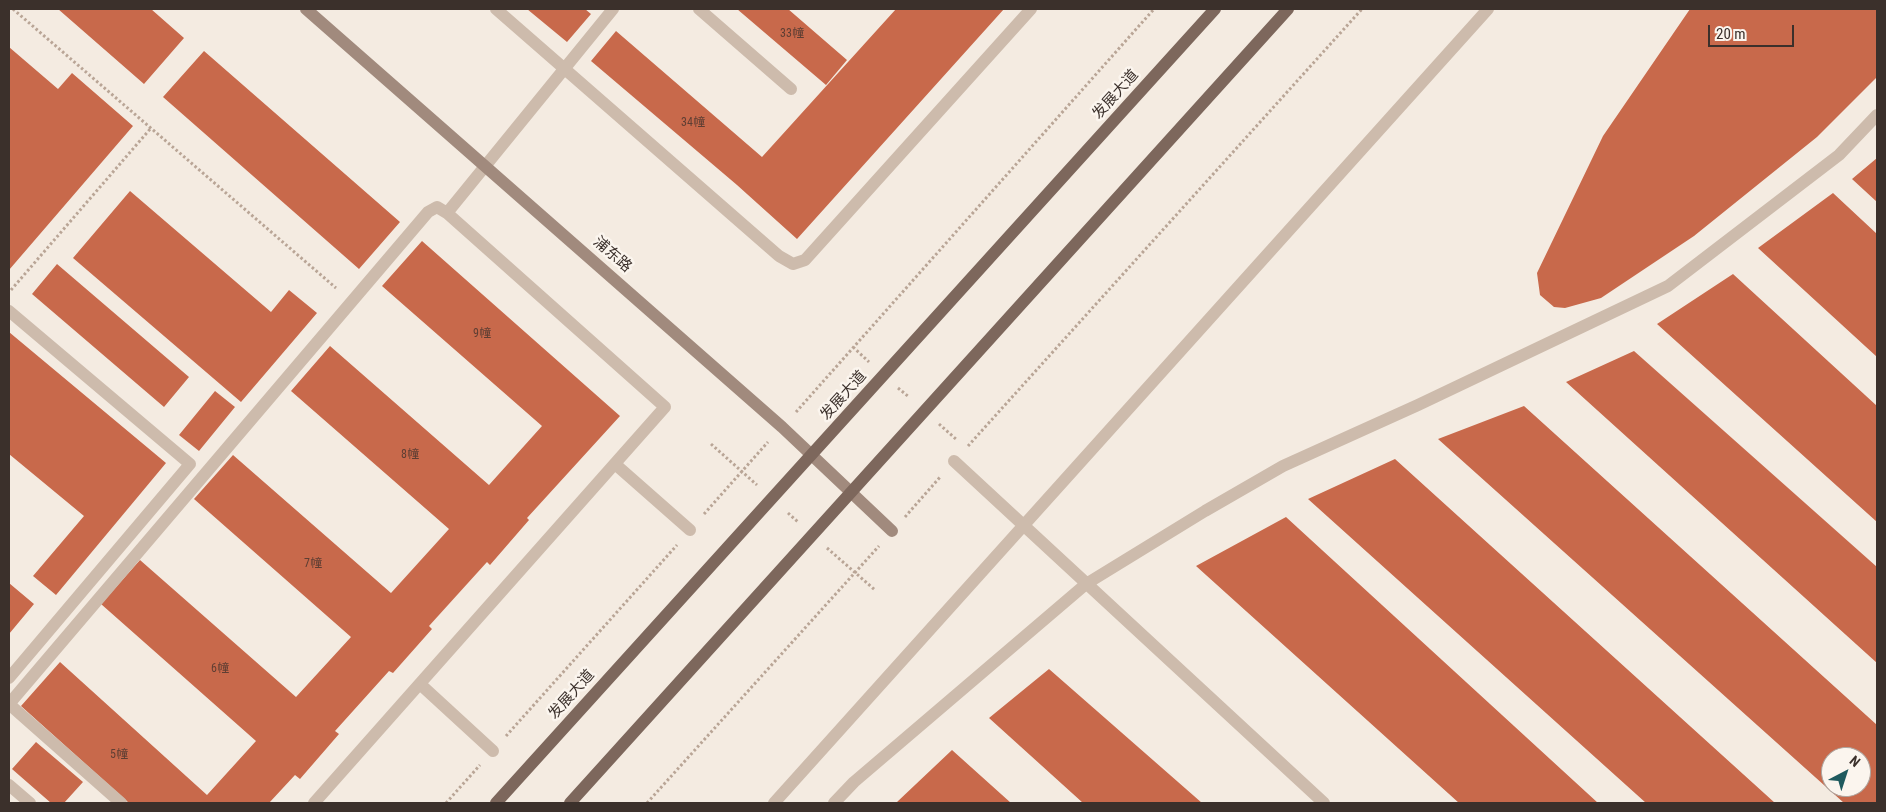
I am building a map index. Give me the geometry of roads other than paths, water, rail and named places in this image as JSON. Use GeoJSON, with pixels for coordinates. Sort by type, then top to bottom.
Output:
{"type":"FeatureCollection","features":[{"type":"Feature","properties":{"kind":"main road","name":"发展大道"},"geometry":{"type":"LineString","coordinates":[[496,803],[1215,9]]}},
{"type":"Feature","properties":{"kind":"main road"},"geometry":{"type":"LineString","coordinates":[[570,803],[1288,9]]}},
{"type":"Feature","properties":{"kind":"street","name":"浦东路"},"geometry":{"type":"LineString","coordinates":[[306,9],[813,454],[892,531]]}},
{"type":"Feature","properties":{"kind":"lane"},"geometry":{"type":"LineString","coordinates":[[496,9],[779,256],[793,264],[805,260],[1031,9]]}},
{"type":"Feature","properties":{"kind":"lane"},"geometry":{"type":"LineString","coordinates":[[447,213],[613,9]]}},
{"type":"Feature","properties":{"kind":"lane"},"geometry":{"type":"LineString","coordinates":[[699,9],[791,89]]}},
{"type":"Feature","properties":{"kind":"lane"},"geometry":{"type":"LineString","coordinates":[[774,803],[1488,9]]}},
{"type":"Feature","properties":{"kind":"lane"},"geometry":{"type":"LineString","coordinates":[[834,803],[854,782],[1086,584],[1283,466],[1418,405],[1668,286],[1839,155],[1877,115]]}},
{"type":"Feature","properties":{"kind":"lane"},"geometry":{"type":"LineString","coordinates":[[121,803],[9,704],[428,212],[437,207],[447,213],[665,407],[314,803]]}},
{"type":"Feature","properties":{"kind":"lane"},"geometry":{"type":"LineString","coordinates":[[9,311],[190,464],[9,678]]}},
{"type":"Feature","properties":{"kind":"lane"},"geometry":{"type":"LineString","coordinates":[[954,461],[1324,803]]}},
{"type":"Feature","properties":{"kind":"lane"},"geometry":{"type":"LineString","coordinates":[[615,464],[690,530]]}},
{"type":"Feature","properties":{"kind":"lane"},"geometry":{"type":"LineString","coordinates":[[420,684],[493,751]]}},
{"type":"Feature","properties":{"kind":"lane"},"geometry":{"type":"LineString","coordinates":[[9,785],[30,803]]}}]}
